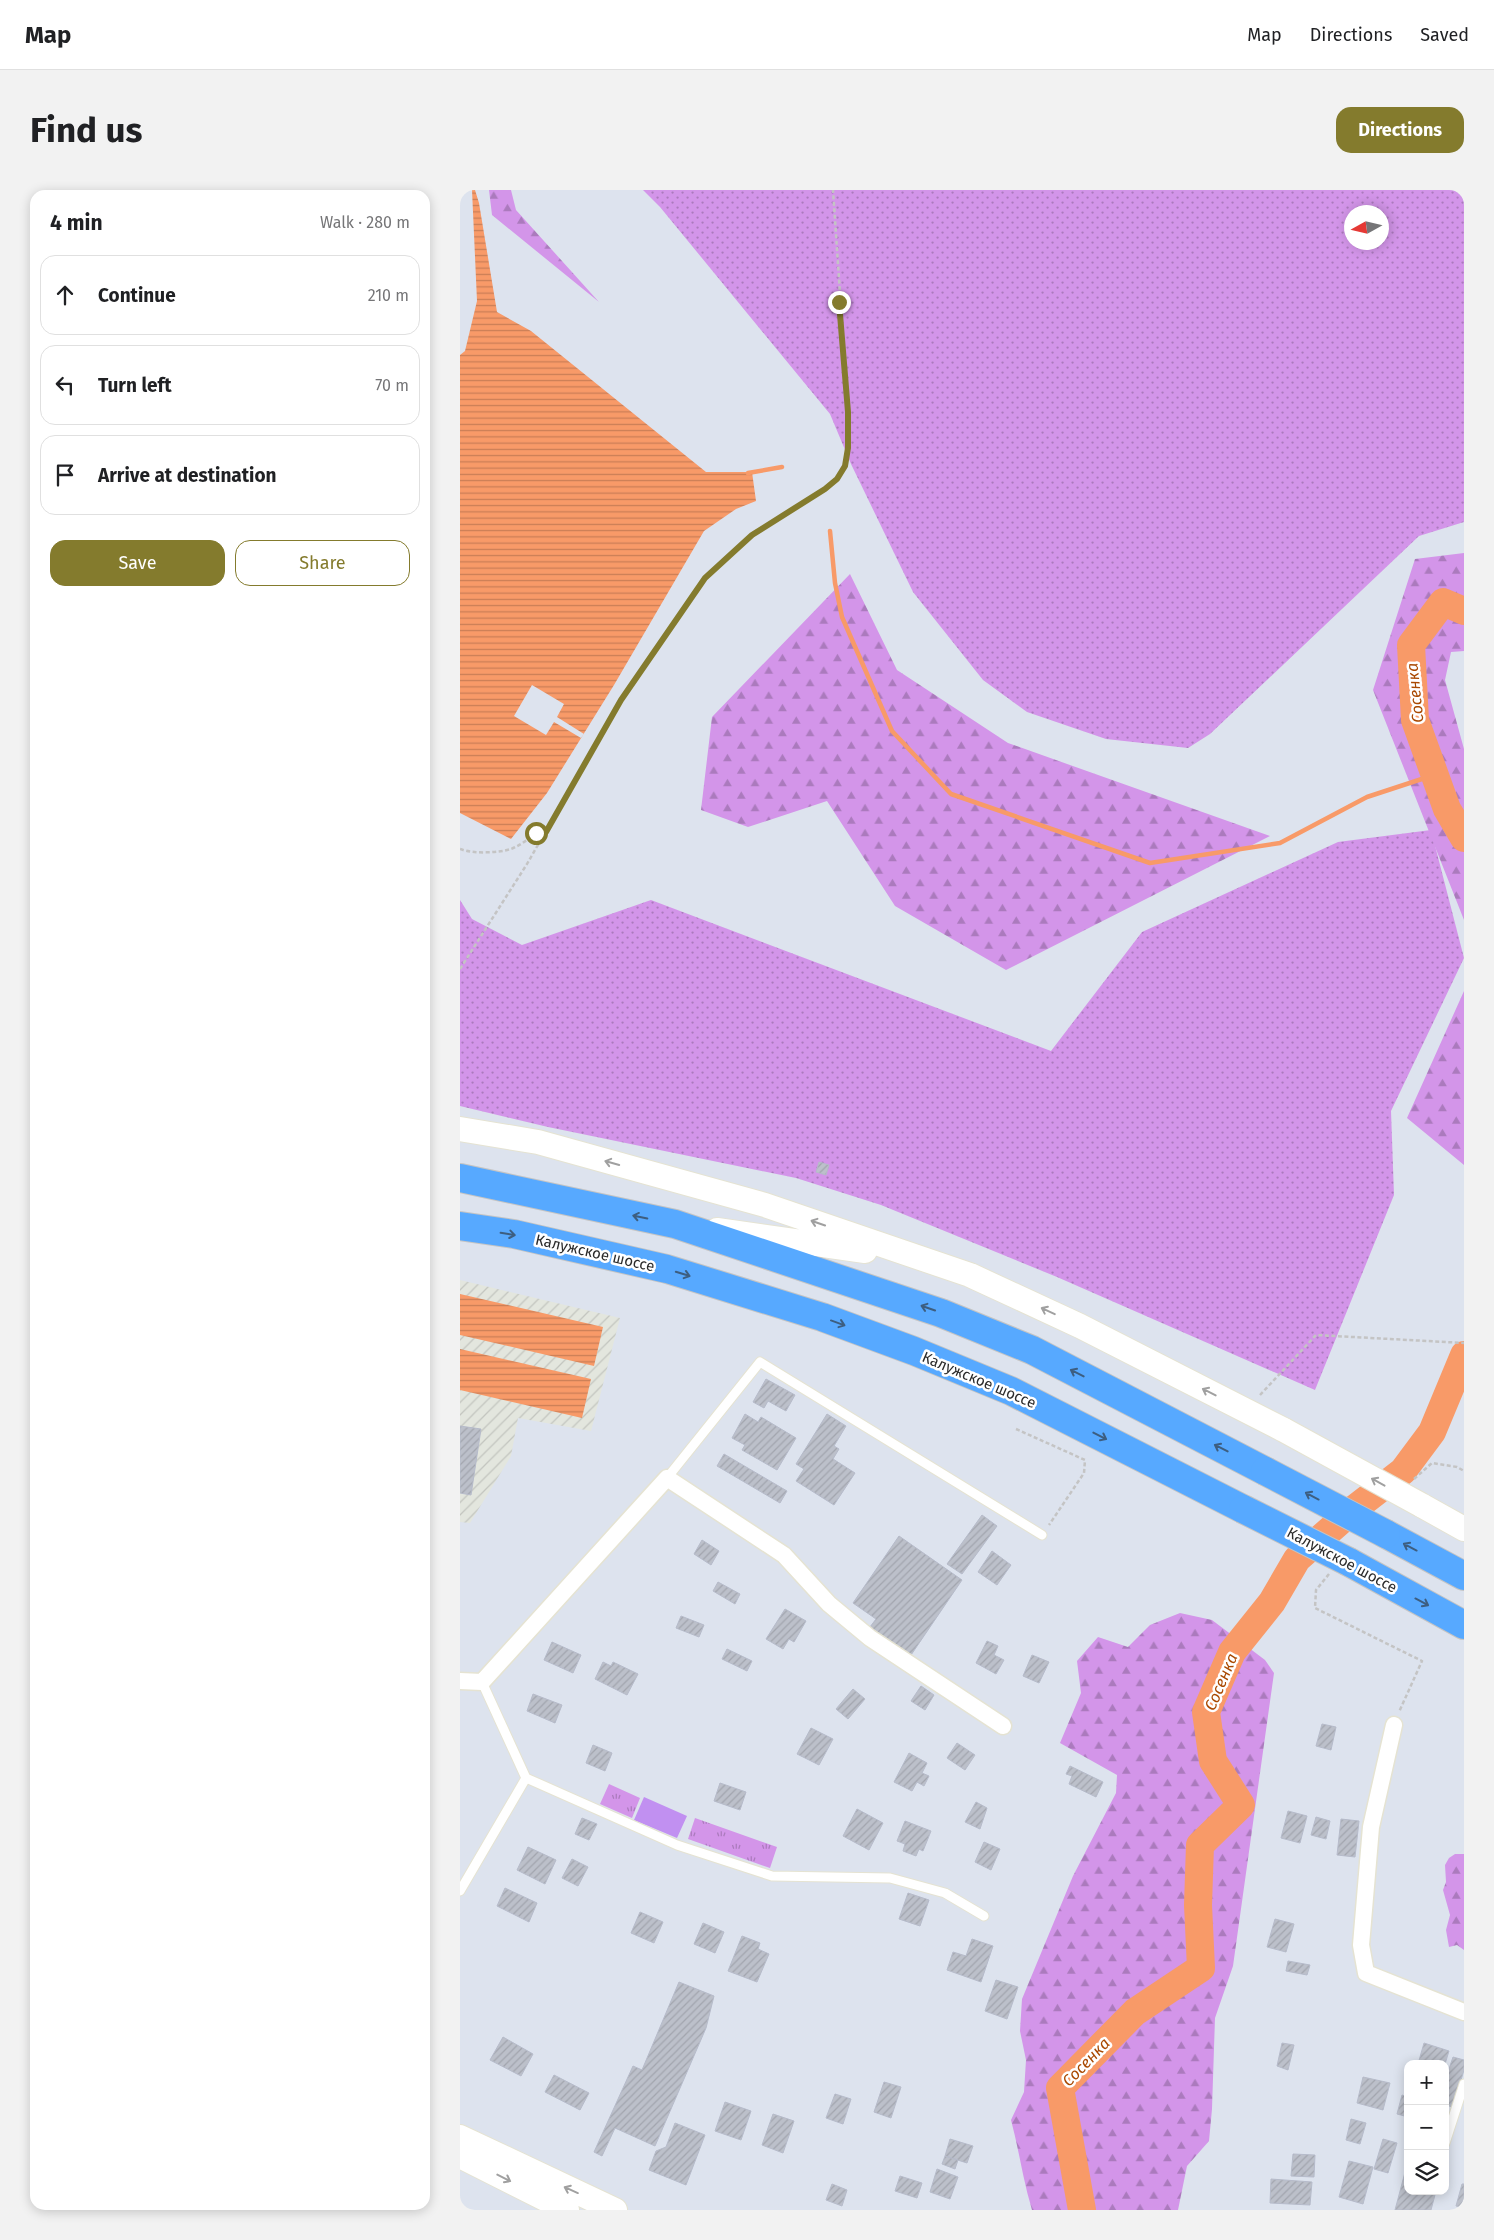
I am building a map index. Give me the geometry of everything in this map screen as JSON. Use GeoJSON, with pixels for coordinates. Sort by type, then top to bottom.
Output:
{"type":"FeatureCollection","features":[{"type":"Feature","properties":{"kind":"highway"},"geometry":{"type":"LineString","coordinates":[[460,1178],[675,1224],[941,1313],[1032,1350],[1464,1576]]}},
{"type":"Feature","properties":{"kind":"highway","name":"Калужское шоссе"},"geometry":{"type":"LineString","coordinates":[[460,1226],[514,1234],[666,1269],[822,1317],[914,1352],[1011,1391],[1349,1562],[1464,1624]]}},
{"type":"Feature","properties":{"kind":"main road"},"geometry":{"type":"LineString","coordinates":[[460,1129],[538,1142],[765,1205],[970,1274],[1080,1326],[1284,1430],[1464,1529]]}},
{"type":"Feature","properties":{"kind":"main road"},"geometry":{"type":"LineString","coordinates":[[675,1224],[931,1262]]}},
{"type":"Feature","properties":{"kind":"main road"},"geometry":{"type":"LineString","coordinates":[[460,2137],[615,2210]]}},
{"type":"Feature","properties":{"kind":"main road"},"geometry":{"type":"LineString","coordinates":[[460,2156],[539,2201],[567,2210]]}},
{"type":"Feature","properties":{"kind":"street"},"geometry":{"type":"LineString","coordinates":[[460,1681],[482,1682],[667,1478],[784,1555],[829,1604],[870,1638],[1003,1726]]}},
{"type":"Feature","properties":{"kind":"street"},"geometry":{"type":"LineString","coordinates":[[1394,1725],[1371,1827],[1361,1945],[1366,1973],[1464,2012]]}},
{"type":"Feature","properties":{"kind":"lane"},"geometry":{"type":"LineString","coordinates":[[667,1478],[760,1362],[1042,1535]]}},
{"type":"Feature","properties":{"kind":"lane"},"geometry":{"type":"LineString","coordinates":[[482,1682],[526,1778],[677,1845],[772,1876],[890,1878],[945,1893],[984,1916]]}},
{"type":"Feature","properties":{"kind":"lane"},"geometry":{"type":"LineString","coordinates":[[460,1891],[526,1778]]}},
{"type":"Feature","properties":{"kind":"lane"},"geometry":{"type":"LineString","coordinates":[[1449,2131],[1464,2084]]}},
{"type":"Feature","properties":{"kind":"path"},"geometry":{"type":"LineString","coordinates":[[460,969],[546,832],[621,700],[705,578],[752,535],[825,489],[837,479],[845,466],[848,448],[848,412],[833,190]]}},
{"type":"Feature","properties":{"kind":"path"},"geometry":{"type":"LineString","coordinates":[[460,849],[492,851],[512,849],[536,833],[546,832]]}},
{"type":"Feature","properties":{"kind":"path"},"geometry":{"type":"LineString","coordinates":[[1260,1395],[1316,1335],[1462,1342]]}},
{"type":"Feature","properties":{"kind":"path"},"geometry":{"type":"LineString","coordinates":[[1016,1429],[1085,1460],[1084,1473],[1042,1535]]}},
{"type":"Feature","properties":{"kind":"shaded area"},"geometry":{"type":"Polygon","coordinates":[[[472,190],[475,190],[479,203],[497,312],[531,331],[706,472],[752,472],[756,501],[736,509],[704,531],[614,685],[547,793],[511,839],[460,813],[460,355],[465,351],[477,301],[472,190]]]}},
{"type":"Feature","properties":{"kind":"shaded area"},"geometry":{"type":"Polygon","coordinates":[[[460,1280],[620,1318],[591,1431],[518,1418],[511,1456],[470,1523],[460,1522],[460,1280]]]}},
{"type":"Feature","properties":{"kind":"shaded area"},"geometry":{"type":"Polygon","coordinates":[[[460,1294],[603,1327],[594,1366],[460,1335],[460,1294]]]}},
{"type":"Feature","properties":{"kind":"shaded area"},"geometry":{"type":"Polygon","coordinates":[[[460,1349],[591,1379],[582,1418],[460,1390],[460,1349]]]}},
{"type":"Feature","properties":{"kind":"shaded area"},"geometry":{"type":"Polygon","coordinates":[[[644,1797],[687,1816],[677,1838],[634,1820],[644,1797]]]}},
{"type":"Feature","properties":{"kind":"green space"},"geometry":{"type":"Polygon","coordinates":[[[489,190],[511,190],[516,210],[599,302],[492,215],[489,190]]]}},
{"type":"Feature","properties":{"kind":"green space"},"geometry":{"type":"Polygon","coordinates":[[[643,190],[1464,190],[1464,522],[1419,536],[1210,734],[1188,748],[1106,739],[1027,712],[983,680],[913,592],[851,464],[830,414],[660,207],[643,190]]]}},
{"type":"Feature","properties":{"kind":"green space"},"geometry":{"type":"Polygon","coordinates":[[[1464,553],[1464,651],[1451,652],[1445,680],[1464,749],[1464,920],[1373,690],[1415,559],[1464,553]]]}},
{"type":"Feature","properties":{"kind":"green space"},"geometry":{"type":"Polygon","coordinates":[[[850,574],[897,670],[1008,743],[1270,836],[1006,970],[895,906],[827,801],[748,827],[701,810],[712,717],[850,574]]]}},
{"type":"Feature","properties":{"kind":"green space"},"geometry":{"type":"Polygon","coordinates":[[[1431,830],[1464,958],[1391,1111],[1394,1195],[1315,1390],[1057,1277],[881,1205],[796,1178],[548,1127],[460,1106],[460,900],[472,919],[522,945],[651,900],[1051,1051],[1142,932],[1338,842],[1431,830]]]}},
{"type":"Feature","properties":{"kind":"green space"},"geometry":{"type":"Polygon","coordinates":[[[1464,991],[1464,1165],[1407,1118],[1464,991]]]}},
{"type":"Feature","properties":{"kind":"green space"},"geometry":{"type":"Polygon","coordinates":[[[1180,1613],[1212,1620],[1265,1660],[1274,1673],[1233,1966],[1215,2018],[1209,2141],[1187,2166],[1178,2210],[1032,2210],[1011,2120],[1024,2092],[1026,2060],[1020,2031],[1022,1999],[1073,1876],[1116,1793],[1117,1775],[1060,1743],[1081,1693],[1077,1661],[1098,1637],[1128,1647],[1150,1625],[1180,1613]]]}},
{"type":"Feature","properties":{"kind":"green space"},"geometry":{"type":"Polygon","coordinates":[[[609,1784],[640,1798],[632,1818],[600,1804],[609,1784]]]}},
{"type":"Feature","properties":{"kind":"green space"},"geometry":{"type":"Polygon","coordinates":[[[695,1818],[777,1847],[770,1868],[688,1839],[695,1818]]]}},
{"type":"Feature","properties":{"kind":"green space"},"geometry":{"type":"Polygon","coordinates":[[[1455,1854],[1464,1854],[1464,1950],[1457,1945],[1449,1947],[1446,1930],[1450,1915],[1443,1890],[1446,1882],[1445,1865],[1449,1858],[1455,1854]]]}},
{"type":"Feature","properties":{"kind":"pier"},"geometry":{"type":"Polygon","coordinates":[[[532,685],[564,704],[557,717],[584,734],[581,738],[554,722],[546,735],[514,716],[532,685]]]}},
{"type":"Feature","properties":{"kind":"building"},"geometry":{"type":"Polygon","coordinates":[[[819,1162],[829,1165],[826,1175],[816,1172],[819,1162]]]}},
{"type":"Feature","properties":{"kind":"building"},"geometry":{"type":"Polygon","coordinates":[[[766,1379],[795,1395],[786,1411],[768,1401],[764,1408],[753,1402],[766,1379]]]}},
{"type":"Feature","properties":{"kind":"building"},"geometry":{"type":"Polygon","coordinates":[[[745,1414],[758,1422],[761,1417],[796,1438],[777,1470],[742,1450],[745,1445],[732,1438],[745,1414]]]}},
{"type":"Feature","properties":{"kind":"building"},"geometry":{"type":"Polygon","coordinates":[[[827,1414],[846,1426],[834,1446],[839,1449],[833,1459],[855,1473],[834,1505],[796,1481],[804,1469],[796,1464],[827,1414]]]}},
{"type":"Feature","properties":{"kind":"building"},"geometry":{"type":"Polygon","coordinates":[[[460,1426],[481,1429],[471,1495],[460,1493],[460,1426]]]}},
{"type":"Feature","properties":{"kind":"building"},"geometry":{"type":"Polygon","coordinates":[[[724,1454],[787,1491],[780,1503],[717,1466],[724,1454]]]}},
{"type":"Feature","properties":{"kind":"building"},"geometry":{"type":"Polygon","coordinates":[[[982,1515],[997,1526],[962,1574],[947,1564],[982,1515]]]}},
{"type":"Feature","properties":{"kind":"building"},"geometry":{"type":"Polygon","coordinates":[[[899,1536],[962,1580],[911,1655],[870,1627],[876,1619],[853,1603],[899,1536]]]}},
{"type":"Feature","properties":{"kind":"building"},"geometry":{"type":"Polygon","coordinates":[[[702,1540],[719,1551],[711,1565],[694,1554],[702,1540]]]}},
{"type":"Feature","properties":{"kind":"building"},"geometry":{"type":"Polygon","coordinates":[[[992,1551],[1011,1565],[997,1585],[978,1572],[992,1551]]]}},
{"type":"Feature","properties":{"kind":"building"},"geometry":{"type":"Polygon","coordinates":[[[718,1582],[740,1594],[735,1604],[713,1591],[718,1582]]]}},
{"type":"Feature","properties":{"kind":"building"},"geometry":{"type":"Polygon","coordinates":[[[785,1609],[806,1621],[794,1642],[789,1639],[783,1649],[766,1639],[785,1609]]]}},
{"type":"Feature","properties":{"kind":"building"},"geometry":{"type":"Polygon","coordinates":[[[681,1616],[704,1625],[699,1637],[676,1628],[681,1616]]]}},
{"type":"Feature","properties":{"kind":"building"},"geometry":{"type":"Polygon","coordinates":[[[987,1641],[998,1646],[994,1655],[1004,1660],[996,1674],[976,1663],[987,1641]]]}},
{"type":"Feature","properties":{"kind":"building"},"geometry":{"type":"Polygon","coordinates":[[[552,1642],[581,1655],[573,1673],[544,1660],[552,1642]]]}},
{"type":"Feature","properties":{"kind":"building"},"geometry":{"type":"Polygon","coordinates":[[[727,1649],[752,1661],[747,1671],[722,1659],[727,1649]]]}},
{"type":"Feature","properties":{"kind":"building"},"geometry":{"type":"Polygon","coordinates":[[[1032,1655],[1049,1662],[1039,1683],[1023,1676],[1032,1655]]]}},
{"type":"Feature","properties":{"kind":"building"},"geometry":{"type":"Polygon","coordinates":[[[603,1662],[611,1666],[613,1662],[638,1674],[627,1695],[595,1679],[603,1662]]]}},
{"type":"Feature","properties":{"kind":"building"},"geometry":{"type":"Polygon","coordinates":[[[921,1686],[934,1695],[925,1710],[911,1701],[921,1686]]]}},
{"type":"Feature","properties":{"kind":"building"},"geometry":{"type":"Polygon","coordinates":[[[853,1689],[865,1699],[848,1719],[836,1709],[853,1689]]]}},
{"type":"Feature","properties":{"kind":"building"},"geometry":{"type":"Polygon","coordinates":[[[533,1694],[562,1705],[555,1723],[527,1711],[533,1694]]]}},
{"type":"Feature","properties":{"kind":"building"},"geometry":{"type":"Polygon","coordinates":[[[1322,1724],[1336,1727],[1331,1750],[1316,1746],[1322,1724]]]}},
{"type":"Feature","properties":{"kind":"building"},"geometry":{"type":"Polygon","coordinates":[[[811,1728],[833,1739],[819,1765],[797,1754],[811,1728]]]}},
{"type":"Feature","properties":{"kind":"building"},"geometry":{"type":"Polygon","coordinates":[[[957,1743],[975,1755],[965,1770],[947,1758],[957,1743]]]}},
{"type":"Feature","properties":{"kind":"building"},"geometry":{"type":"Polygon","coordinates":[[[593,1745],[612,1753],[605,1771],[586,1763],[593,1745]]]}},
{"type":"Feature","properties":{"kind":"building"},"geometry":{"type":"Polygon","coordinates":[[[909,1753],[927,1763],[922,1773],[929,1776],[924,1786],[917,1782],[912,1791],[894,1782],[909,1753]]]}},
{"type":"Feature","properties":{"kind":"building"},"geometry":{"type":"Polygon","coordinates":[[[1070,1766],[1103,1782],[1096,1797],[1069,1784],[1072,1776],[1066,1774],[1070,1766]]]}},
{"type":"Feature","properties":{"kind":"building"},"geometry":{"type":"Polygon","coordinates":[[[720,1783],[746,1792],[740,1810],[714,1801],[720,1783]]]}},
{"type":"Feature","properties":{"kind":"building"},"geometry":{"type":"Polygon","coordinates":[[[976,1802],[987,1808],[980,1829],[965,1822],[976,1802]]]}},
{"type":"Feature","properties":{"kind":"building"},"geometry":{"type":"Polygon","coordinates":[[[857,1809],[883,1823],[869,1850],[843,1836],[857,1809]]]}},
{"type":"Feature","properties":{"kind":"building"},"geometry":{"type":"Polygon","coordinates":[[[1288,1811],[1307,1816],[1300,1843],[1281,1838],[1288,1811]]]}},
{"type":"Feature","properties":{"kind":"building"},"geometry":{"type":"Polygon","coordinates":[[[1316,1817],[1330,1821],[1326,1839],[1311,1835],[1316,1817]]]}},
{"type":"Feature","properties":{"kind":"building"},"geometry":{"type":"Polygon","coordinates":[[[582,1818],[597,1824],[589,1840],[575,1834],[582,1818]]]}},
{"type":"Feature","properties":{"kind":"building"},"geometry":{"type":"Polygon","coordinates":[[[1341,1819],[1359,1821],[1355,1857],[1337,1855],[1341,1819]]]}},
{"type":"Feature","properties":{"kind":"building"},"geometry":{"type":"Polygon","coordinates":[[[905,1821],[931,1831],[923,1851],[919,1849],[916,1856],[903,1851],[905,1844],[897,1841],[905,1821]]]}},
{"type":"Feature","properties":{"kind":"building"},"geometry":{"type":"Polygon","coordinates":[[[984,1842],[1000,1849],[991,1870],[975,1862],[984,1842]]]}},
{"type":"Feature","properties":{"kind":"building"},"geometry":{"type":"Polygon","coordinates":[[[528,1847],[556,1860],[545,1884],[517,1870],[528,1847]]]}},
{"type":"Feature","properties":{"kind":"building"},"geometry":{"type":"Polygon","coordinates":[[[572,1859],[588,1867],[578,1886],[562,1878],[572,1859]]]}},
{"type":"Feature","properties":{"kind":"building"},"geometry":{"type":"Polygon","coordinates":[[[505,1888],[537,1903],[529,1922],[497,1906],[505,1888]]]}},
{"type":"Feature","properties":{"kind":"building"},"geometry":{"type":"Polygon","coordinates":[[[908,1893],[929,1900],[920,1926],[899,1919],[908,1893]]]}},
{"type":"Feature","properties":{"kind":"building"},"geometry":{"type":"Polygon","coordinates":[[[640,1912],[663,1922],[654,1943],[631,1933],[640,1912]]]}},
{"type":"Feature","properties":{"kind":"building"},"geometry":{"type":"Polygon","coordinates":[[[1275,1919],[1294,1924],[1286,1952],[1267,1947],[1275,1919]]]}},
{"type":"Feature","properties":{"kind":"building"},"geometry":{"type":"Polygon","coordinates":[[[703,1923],[724,1932],[715,1953],[694,1944],[703,1923]]]}},
{"type":"Feature","properties":{"kind":"building"},"geometry":{"type":"Polygon","coordinates":[[[742,1936],[760,1943],[758,1949],[769,1954],[757,1982],[728,1971],[742,1936]]]}},
{"type":"Feature","properties":{"kind":"building"},"geometry":{"type":"Polygon","coordinates":[[[972,1939],[993,1946],[981,1982],[947,1970],[953,1952],[966,1956],[972,1939]]]}},
{"type":"Feature","properties":{"kind":"building"},"geometry":{"type":"Polygon","coordinates":[[[1288,1961],[1310,1965],[1307,1975],[1286,1971],[1288,1961]]]}},
{"type":"Feature","properties":{"kind":"building"},"geometry":{"type":"Polygon","coordinates":[[[996,1980],[1018,1987],[1007,2019],[985,2011],[996,1980]]]}},
{"type":"Feature","properties":{"kind":"building"},"geometry":{"type":"Polygon","coordinates":[[[679,1982],[714,1996],[706,2028],[655,2146],[615,2128],[602,2156],[594,2152],[633,2066],[642,2070],[679,1982]]]}},
{"type":"Feature","properties":{"kind":"building"},"geometry":{"type":"Polygon","coordinates":[[[503,2037],[533,2054],[521,2076],[490,2060],[503,2037]]]}},
{"type":"Feature","properties":{"kind":"building"},"geometry":{"type":"Polygon","coordinates":[[[1282,2043],[1294,2045],[1288,2070],[1277,2066],[1282,2043]]]}},
{"type":"Feature","properties":{"kind":"building"},"geometry":{"type":"Polygon","coordinates":[[[1424,2043],[1449,2051],[1446,2060],[1419,2060],[1424,2043]]]}},
{"type":"Feature","properties":{"kind":"building"},"geometry":{"type":"Polygon","coordinates":[[[1453,2057],[1464,2060],[1464,2070],[1453,2107],[1449,2106],[1449,2069],[1453,2057]]]}},
{"type":"Feature","properties":{"kind":"building"},"geometry":{"type":"Polygon","coordinates":[[[554,2075],[589,2093],[580,2110],[545,2092],[554,2075]]]}},
{"type":"Feature","properties":{"kind":"building"},"geometry":{"type":"Polygon","coordinates":[[[1363,2077],[1390,2083],[1383,2110],[1357,2103],[1363,2077]]]}},
{"type":"Feature","properties":{"kind":"building"},"geometry":{"type":"Polygon","coordinates":[[[884,2082],[901,2087],[891,2118],[874,2112],[884,2082]]]}},
{"type":"Feature","properties":{"kind":"building"},"geometry":{"type":"Polygon","coordinates":[[[835,2094],[851,2099],[843,2124],[826,2118],[835,2094]]]}},
{"type":"Feature","properties":{"kind":"building"},"geometry":{"type":"Polygon","coordinates":[[[1402,2095],[1404,2096],[1404,2116],[1397,2114],[1402,2095]]]}},
{"type":"Feature","properties":{"kind":"building"},"geometry":{"type":"Polygon","coordinates":[[[725,2102],[751,2111],[741,2140],[715,2131],[725,2102]]]}},
{"type":"Feature","properties":{"kind":"building"},"geometry":{"type":"Polygon","coordinates":[[[773,2114],[794,2121],[783,2153],[762,2145],[773,2114]]]}},
{"type":"Feature","properties":{"kind":"building"},"geometry":{"type":"Polygon","coordinates":[[[1351,2119],[1366,2123],[1360,2144],[1346,2140],[1351,2119]]]}},
{"type":"Feature","properties":{"kind":"building"},"geometry":{"type":"Polygon","coordinates":[[[675,2123],[705,2135],[686,2185],[649,2170],[656,2151],[666,2147],[675,2123]]]}},
{"type":"Feature","properties":{"kind":"building"},"geometry":{"type":"Polygon","coordinates":[[[950,2139],[973,2146],[967,2163],[945,2156],[950,2139]]]}},
{"type":"Feature","properties":{"kind":"building"},"geometry":{"type":"Polygon","coordinates":[[[1383,2139],[1397,2143],[1388,2173],[1374,2169],[1383,2139]]]}},
{"type":"Feature","properties":{"kind":"building"},"geometry":{"type":"Polygon","coordinates":[[[1293,2154],[1315,2155],[1314,2177],[1291,2176],[1293,2154]]]}},
{"type":"Feature","properties":{"kind":"building"},"geometry":{"type":"Polygon","coordinates":[[[945,2156],[958,2160],[955,2169],[942,2164],[945,2156]]]}},
{"type":"Feature","properties":{"kind":"building"},"geometry":{"type":"Polygon","coordinates":[[[1349,2161],[1373,2167],[1363,2204],[1339,2197],[1349,2161]]]}},
{"type":"Feature","properties":{"kind":"building"},"geometry":{"type":"Polygon","coordinates":[[[937,2169],[958,2177],[950,2199],[930,2192],[937,2169]]]}},
{"type":"Feature","properties":{"kind":"building"},"geometry":{"type":"Polygon","coordinates":[[[900,2176],[922,2183],[917,2198],[895,2191],[900,2176]]]}},
{"type":"Feature","properties":{"kind":"building"},"geometry":{"type":"Polygon","coordinates":[[[1404,2176],[1404,2195],[1435,2195],[1431,2210],[1395,2210],[1404,2176]]]}},
{"type":"Feature","properties":{"kind":"building"},"geometry":{"type":"Polygon","coordinates":[[[1271,2179],[1312,2182],[1310,2205],[1270,2203],[1271,2179]]]}},
{"type":"Feature","properties":{"kind":"building"},"geometry":{"type":"Polygon","coordinates":[[[832,2184],[847,2190],[842,2206],[826,2200],[832,2184]]]}},
{"type":"Feature","properties":{"kind":"building"},"geometry":{"type":"Polygon","coordinates":[[[1462,2184],[1464,2184],[1464,2210],[1456,2206],[1462,2184]]]}},
{"type":"Feature","properties":{"kind":"waterway"},"geometry":{"type":"LineString","coordinates":[[748,473],[782,467]]}},
{"type":"Feature","properties":{"kind":"waterway"},"geometry":{"type":"LineString","coordinates":[[830,531],[835,583],[842,617],[892,731],[951,794],[1150,863],[1280,843],[1367,797],[1434,775]]}},
{"type":"Feature","properties":{"kind":"waterway","name":"Сосенка"},"geometry":{"type":"LineString","coordinates":[[1464,611],[1443,602],[1411,645],[1415,720],[1447,809],[1464,838]]}},
{"type":"Feature","properties":{"kind":"waterway","name":"Сосенка"},"geometry":{"type":"LineString","coordinates":[[1082,2210],[1060,2088],[1135,2012],[1201,1968],[1198,1905],[1200,1845],[1241,1805],[1213,1761],[1206,1712],[1232,1652],[1272,1602],[1297,1559],[1354,1509],[1403,1471],[1432,1432],[1464,1355]]}},
{"type":"Feature","properties":{"kind":"route"},"geometry":{"type":"LineString","coordinates":[[536,833],[546,832],[621,700],[705,578],[752,535],[825,489],[837,479],[845,466],[848,448],[848,412],[839,302]]}}]}
